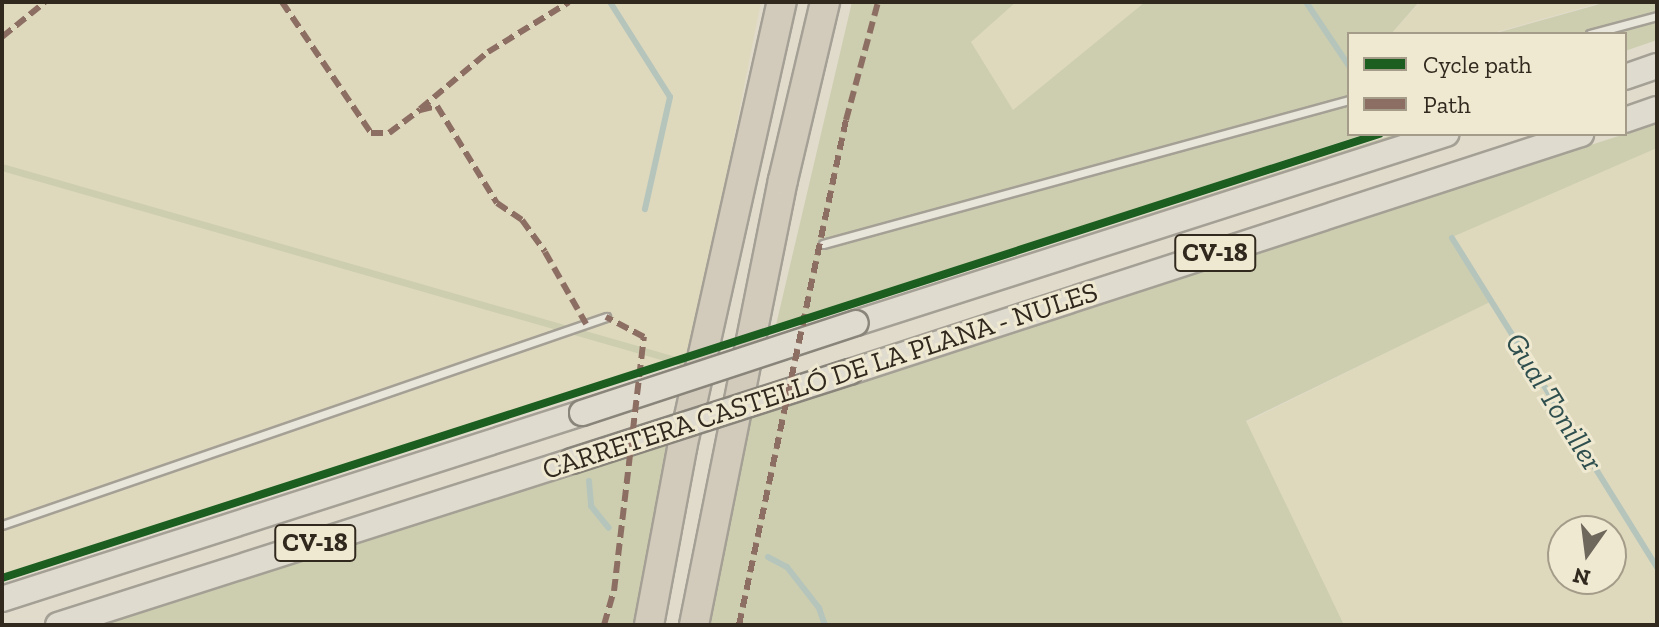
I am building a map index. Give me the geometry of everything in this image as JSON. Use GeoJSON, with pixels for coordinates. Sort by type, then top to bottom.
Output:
{"type":"FeatureCollection","features":[{"type":"Feature","properties":{"kind":"highway"},"geometry":{"type":"LineString","coordinates":[[649,625],[685,433],[782,2]]}},
{"type":"Feature","properties":{"kind":"highway"},"geometry":{"type":"LineString","coordinates":[[694,625],[783,180],[825,2]]}},
{"type":"Feature","properties":{"kind":"main road"},"geometry":{"type":"LineString","coordinates":[[1627,76],[1657,66]]}},
{"type":"Feature","properties":{"kind":"main road"},"geometry":{"type":"LineString","coordinates":[[1627,119],[1657,109]]}},
{"type":"Feature","properties":{"kind":"main road","name":"CARRETERA CASTELLÓ DE LA PLANA - NULES"},"geometry":{"type":"LineString","coordinates":[[2,599],[1440,136]]}},
{"type":"Feature","properties":{"kind":"main road","name":"CARRETERA CASTELLÓ DE LA PLANA - NULES"},"geometry":{"type":"LineString","coordinates":[[58,625],[1575,136]]}},
{"type":"Feature","properties":{"kind":"lane"},"geometry":{"type":"LineString","coordinates":[[1597,32],[1657,16]]}},
{"type":"Feature","properties":{"kind":"lane"},"geometry":{"type":"LineString","coordinates":[[823,244],[1347,101]]}},
{"type":"Feature","properties":{"kind":"lane"},"geometry":{"type":"LineString","coordinates":[[2,525],[606,317]]}},
{"type":"Feature","properties":{"kind":"shaded area"},"geometry":{"type":"Polygon","coordinates":[[[2,2],[761,2],[691,353],[2,574],[2,2]]]}},
{"type":"Feature","properties":{"kind":"shaded area"},"geometry":{"type":"Polygon","coordinates":[[[1016,2],[1145,2],[1013,110],[971,42],[1016,2]]]}},
{"type":"Feature","properties":{"kind":"shaded area"},"geometry":{"type":"Polygon","coordinates":[[[1420,2],[1603,2],[1497,32],[1393,32],[1420,2]]]}},
{"type":"Feature","properties":{"kind":"shaded area"},"geometry":{"type":"Polygon","coordinates":[[[1657,148],[1657,625],[1344,625],[1246,422],[1489,302],[1450,238],[1657,148]]]}},
{"type":"Feature","properties":{"kind":"green space"},"geometry":{"type":"Polygon","coordinates":[[[852,2],[1016,2],[971,42],[1013,110],[1145,2],[1419,2],[1393,32],[1347,32],[1347,136],[1359,136],[776,325],[852,2]]]}},
{"type":"Feature","properties":{"kind":"green space"},"geometry":{"type":"Polygon","coordinates":[[[1607,2],[1657,2],[1657,40],[1627,50],[1627,32],[1500,32],[1607,2]]]}},
{"type":"Feature","properties":{"kind":"green space"},"geometry":{"type":"Polygon","coordinates":[[[1657,119],[1657,148],[1450,238],[1490,302],[1246,421],[1344,625],[706,625],[745,417],[1619,136],[1627,136],[1627,133],[1657,119]]]}},
{"type":"Feature","properties":{"kind":"green space"},"geometry":{"type":"Polygon","coordinates":[[[1389,136],[1411,136],[773,341],[774,335],[1389,136]]]}},
{"type":"Feature","properties":{"kind":"green space"},"geometry":{"type":"Polygon","coordinates":[[[2,164],[690,361],[688,368],[2,171],[2,164]]]}},
{"type":"Feature","properties":{"kind":"green space"},"geometry":{"type":"Polygon","coordinates":[[[675,439],[639,625],[91,625],[675,439]]]}},
{"type":"Feature","properties":{"kind":"waterway"},"geometry":{"type":"LineString","coordinates":[[610,2],[670,97],[645,209]]}},
{"type":"Feature","properties":{"kind":"waterway","name":"Gual Toniller"},"geometry":{"type":"LineString","coordinates":[[1306,2],[1347,63]]}},
{"type":"Feature","properties":{"kind":"waterway","name":"Gual Toniller"},"geometry":{"type":"LineString","coordinates":[[1452,238],[1657,567]]}},
{"type":"Feature","properties":{"kind":"waterway"},"geometry":{"type":"LineString","coordinates":[[589,481],[591,506],[609,528]]}},
{"type":"Feature","properties":{"kind":"waterway"},"geometry":{"type":"LineString","coordinates":[[768,557],[787,567],[819,608],[825,625]]}},
{"type":"Feature","properties":{"kind":"marked path"},"geometry":{"type":"LineString","coordinates":[[2,37],[45,2]]}},
{"type":"Feature","properties":{"kind":"marked path"},"geometry":{"type":"LineString","coordinates":[[282,2],[371,133],[389,133],[420,110],[437,106],[497,203],[522,220],[545,252],[586,324]]}},
{"type":"Feature","properties":{"kind":"marked path"},"geometry":{"type":"LineString","coordinates":[[420,109],[488,52],[569,2]]}},
{"type":"Feature","properties":{"kind":"marked path"},"geometry":{"type":"LineString","coordinates":[[739,625],[846,120],[878,2]]}},
{"type":"Feature","properties":{"kind":"marked path"},"geometry":{"type":"LineString","coordinates":[[604,625],[614,591],[644,337],[606,317]]}},
{"type":"Feature","properties":{"kind":"cycle path"},"geometry":{"type":"LineString","coordinates":[[2,578],[1373,136]]}}]}
